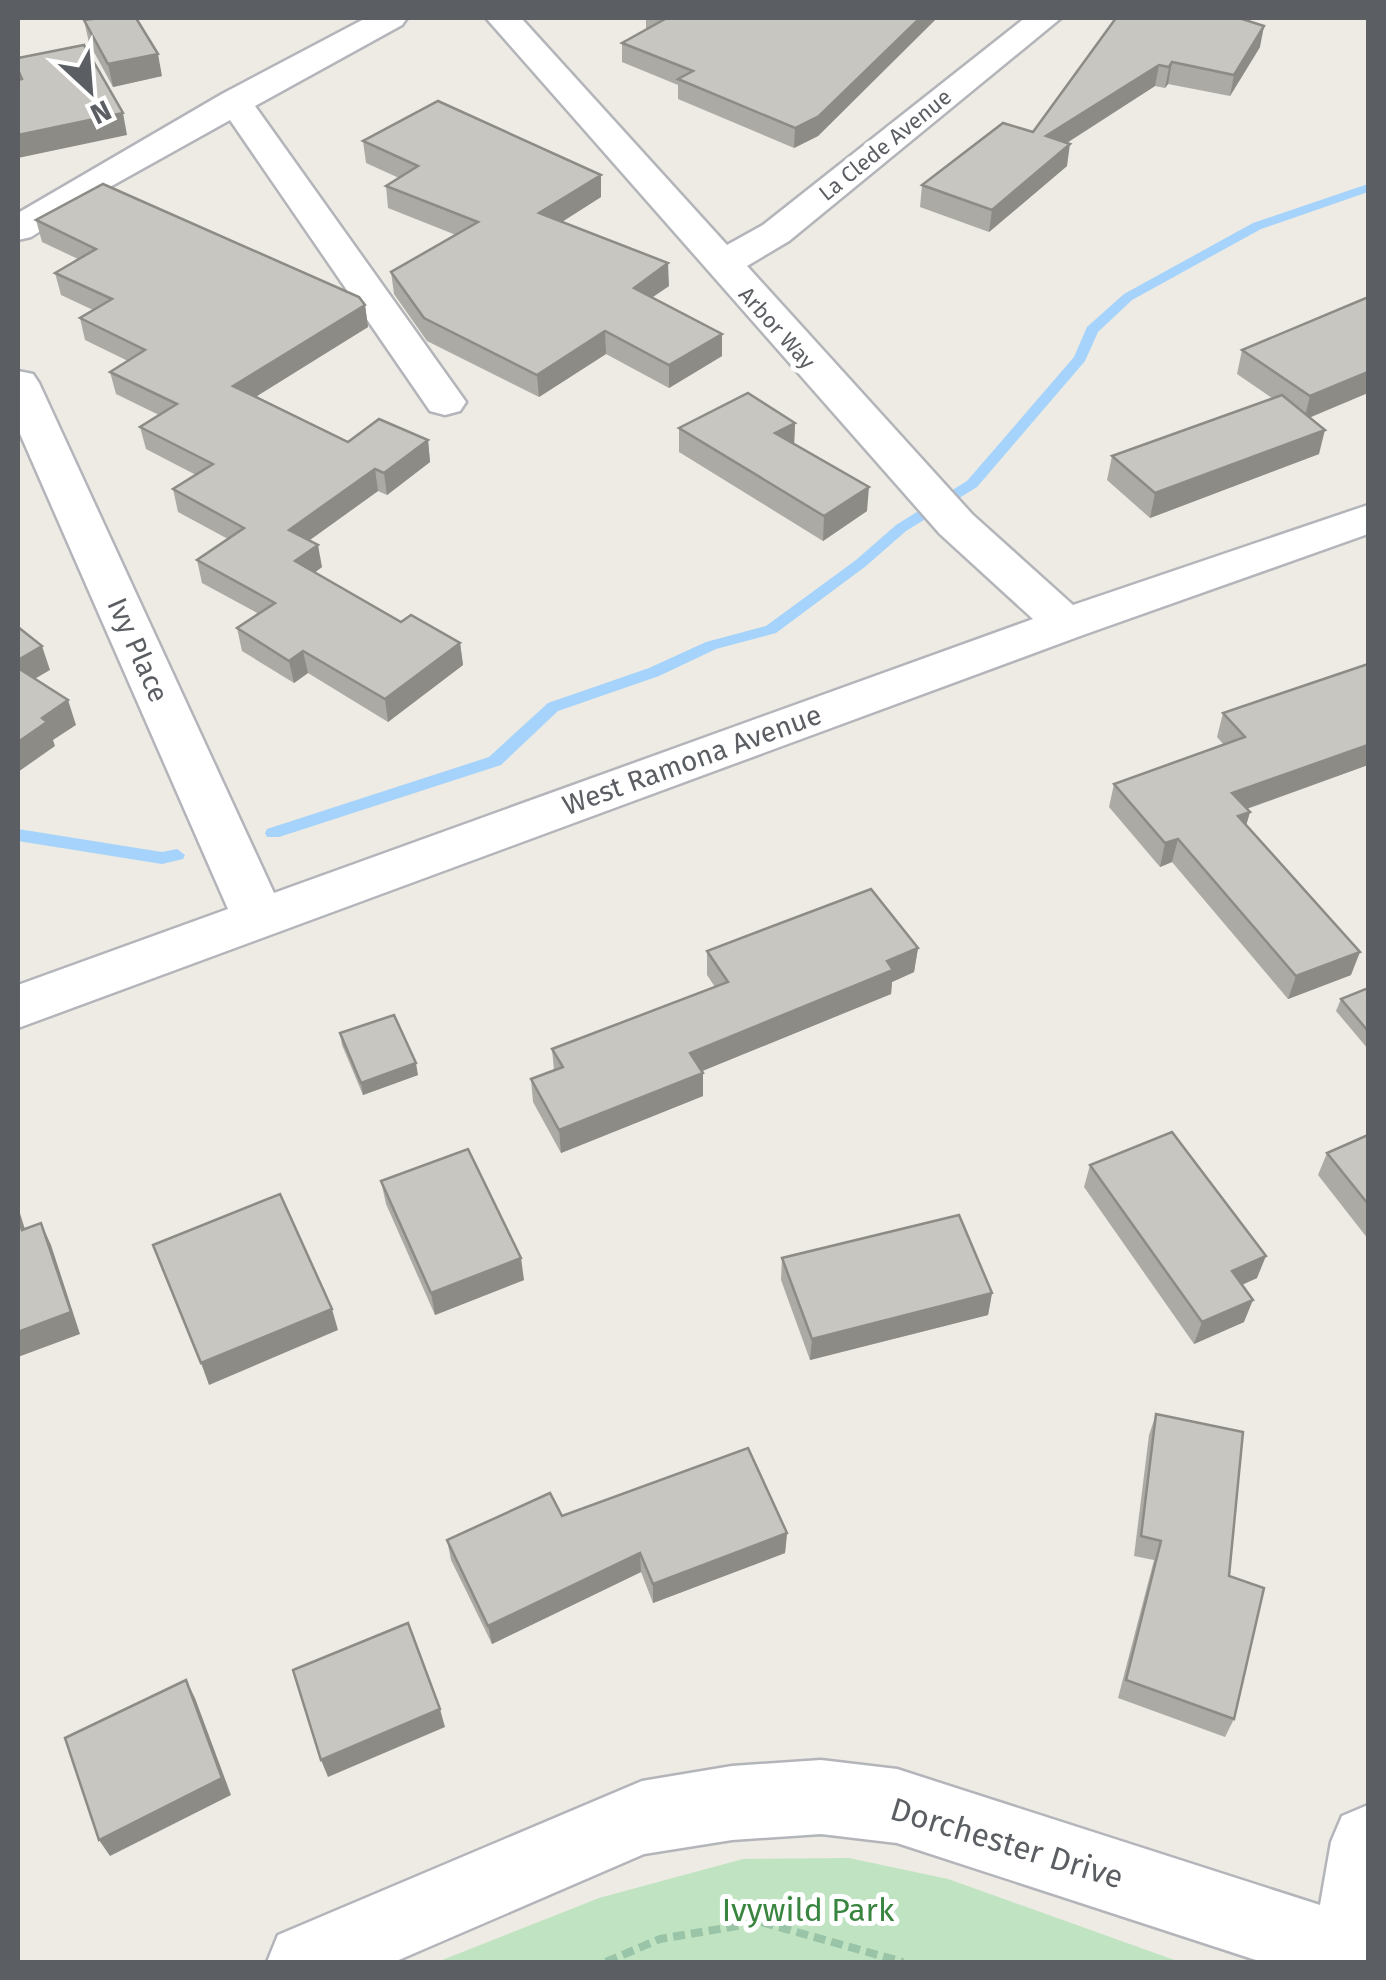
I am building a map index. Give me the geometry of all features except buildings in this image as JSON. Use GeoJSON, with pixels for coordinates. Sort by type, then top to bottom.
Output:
{"type":"FeatureCollection","features":[{"type":"Feature","properties":{"kind":"street"},"geometry":{"type":"LineString","coordinates":[[18,229],[234,101],[390,18]]}},
{"type":"Feature","properties":{"kind":"street","name":"La Clede Avenue"},"geometry":{"type":"LineString","coordinates":[[721,265],[776,233],[1045,18]]}},
{"type":"Feature","properties":{"kind":"street","name":"Arbor Way"},"geometry":{"type":"LineString","coordinates":[[520,23],[721,265],[921,486],[956,524],[1066,624]]}},
{"type":"Feature","properties":{"kind":"street"},"geometry":{"type":"LineString","coordinates":[[234,101],[445,402]]}},
{"type":"Feature","properties":{"kind":"street","name":"Ivy Place"},"geometry":{"type":"LineString","coordinates":[[18,383],[259,918]]}},
{"type":"Feature","properties":{"kind":"street","name":"West Ramona Avenue"},"geometry":{"type":"LineString","coordinates":[[18,1007],[1066,624],[1368,519]]}},
{"type":"Feature","properties":{"kind":"street","name":"Dorchester Drive"},"geometry":{"type":"LineString","coordinates":[[305,1962],[642,1818],[732,1803],[822,1797],[897,1806],[1360,1956]]}},
{"type":"Feature","properties":{"kind":"street"},"geometry":{"type":"LineString","coordinates":[[1360,1956],[1368,1842]]}},
{"type":"Feature","properties":{"kind":"path"},"geometry":{"type":"LineString","coordinates":[[606,1962],[660,1939],[761,1922],[904,1962]]}},
{"type":"Feature","properties":{"kind":"green space","name":"Ivywild Park"},"geometry":{"type":"Polygon","coordinates":[[[849,1858],[948,1879],[1180,1962],[437,1962],[599,1898],[743,1859],[849,1858]]]}},
{"type":"Feature","properties":{"kind":"waterway"},"geometry":{"type":"LineString","coordinates":[[273,833],[495,761],[553,707],[654,672],[711,645],[771,630],[901,528],[972,484],[1080,358],[1092,330],[1128,297],[1257,226],[1368,188]]}},
{"type":"Feature","properties":{"kind":"waterway"},"geometry":{"type":"LineString","coordinates":[[18,835],[162,858],[177,855]]}}]}
